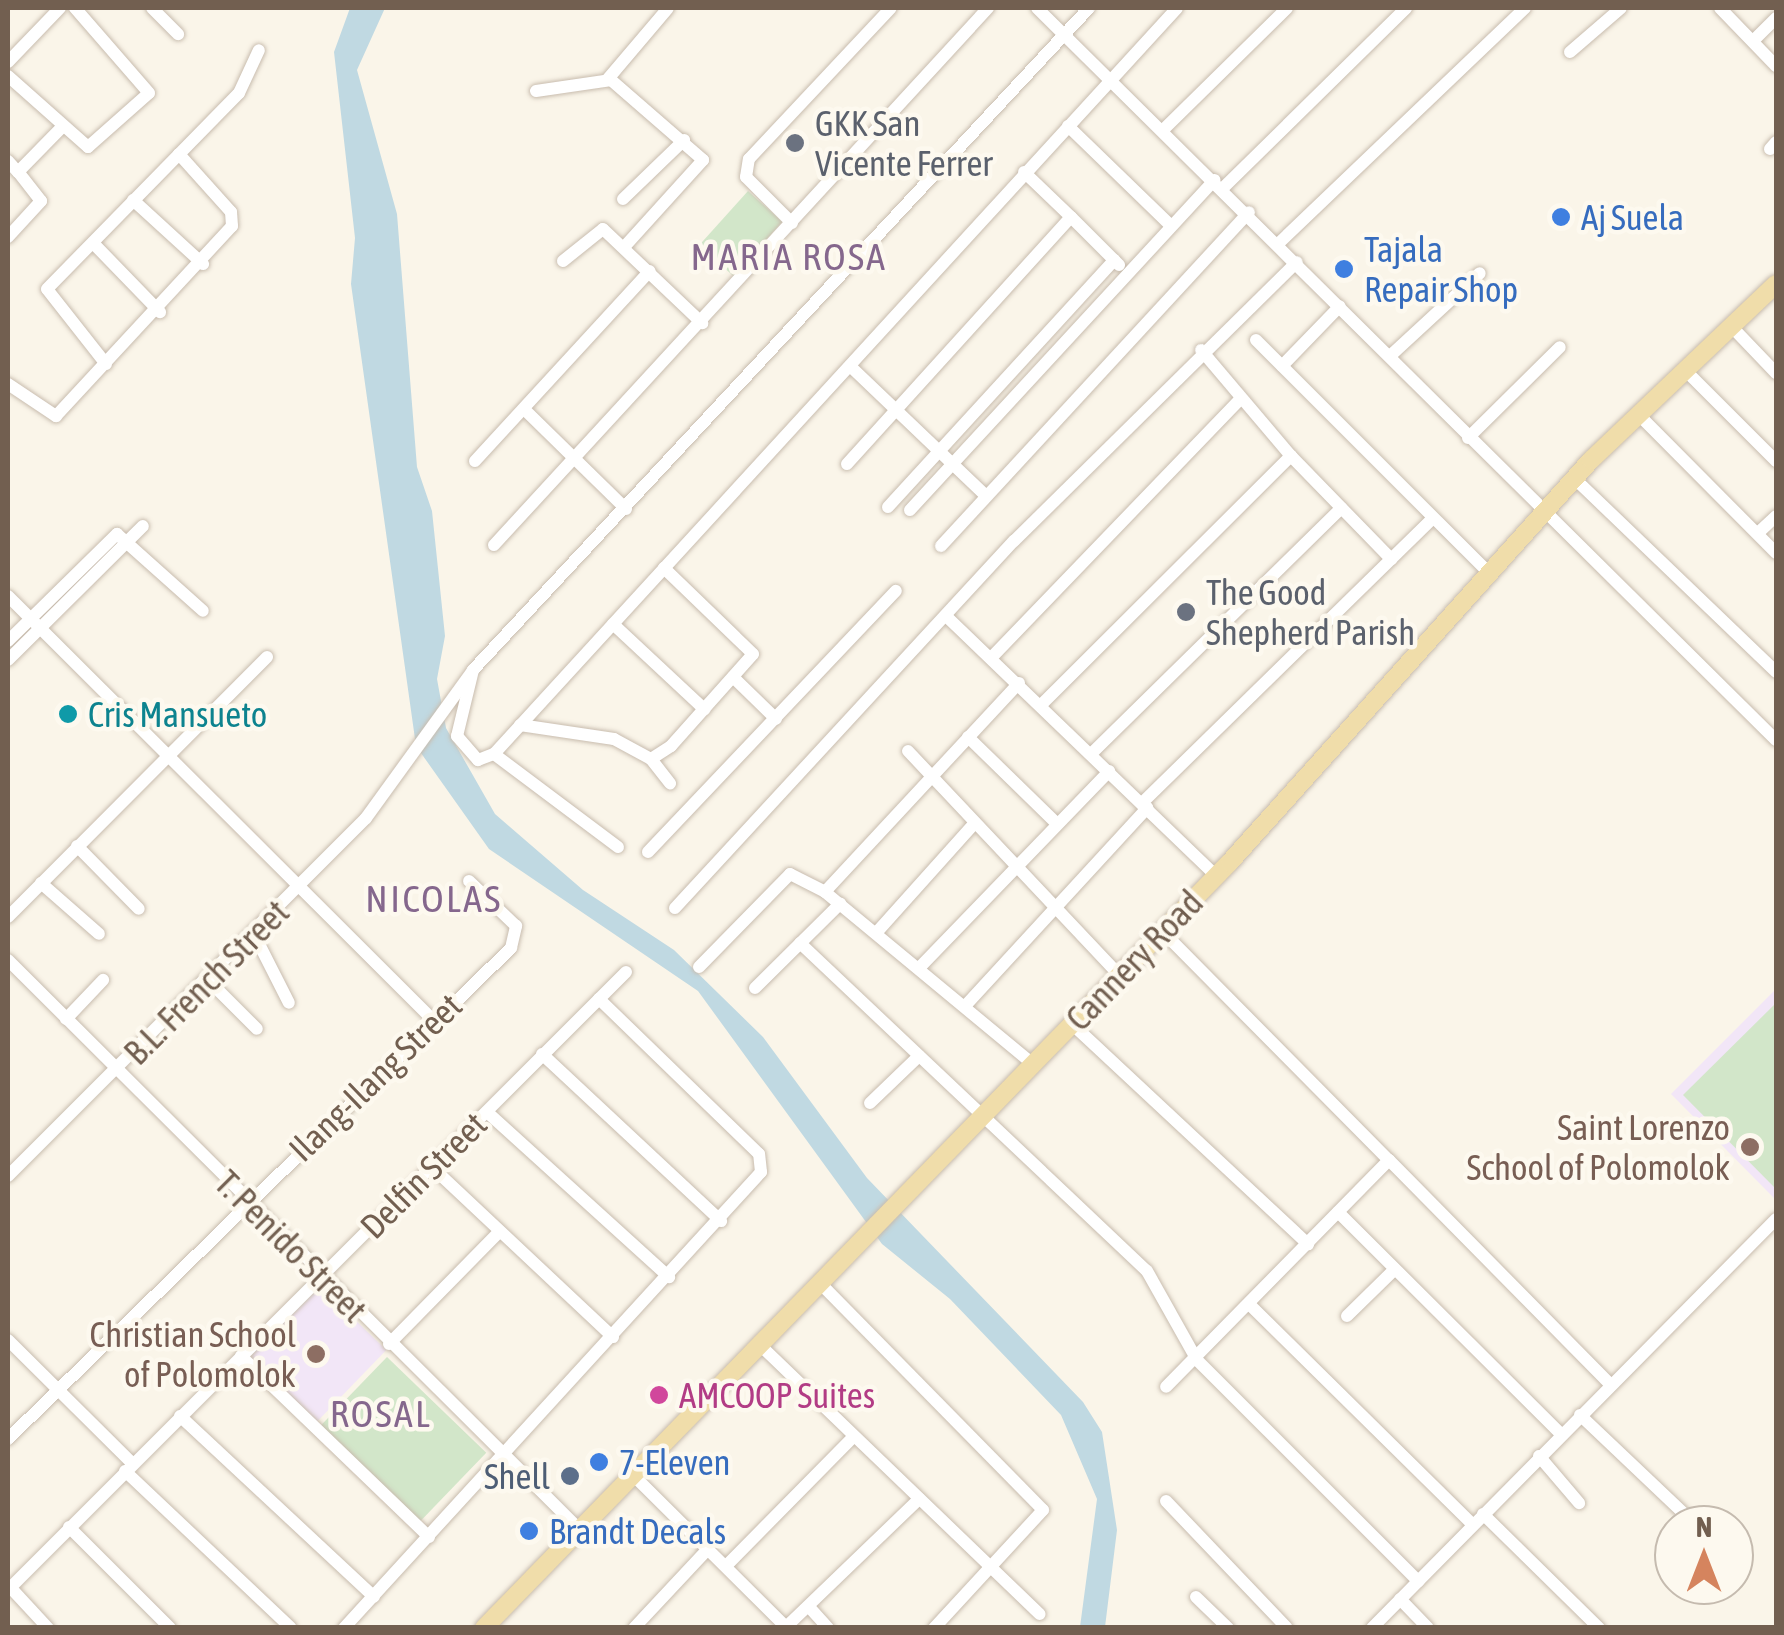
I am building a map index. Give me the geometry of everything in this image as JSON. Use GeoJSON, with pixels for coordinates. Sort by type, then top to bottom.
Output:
{"type":"FeatureCollection","features":[{"type":"Feature","properties":{"kind":"main road","name":"Cannery Road"},"geometry":{"type":"LineString","coordinates":[[484,1628],[1216,876],[1574,478],[1776,284]]}},
{"type":"Feature","properties":{"kind":"street"},"geometry":{"type":"LineString","coordinates":[[8,62],[60,8]]}},
{"type":"Feature","properties":{"kind":"street"},"geometry":{"type":"LineString","coordinates":[[8,76],[82,146],[94,145],[150,90],[76,8]]}},
{"type":"Feature","properties":{"kind":"street"},"geometry":{"type":"LineString","coordinates":[[152,8],[178,34]]}},
{"type":"Feature","properties":{"kind":"street"},"geometry":{"type":"LineString","coordinates":[[536,90],[607,80],[668,8]]}},
{"type":"Feature","properties":{"kind":"street"},"geometry":{"type":"LineString","coordinates":[[792,223],[746,177],[749,159],[891,8]]}},
{"type":"Feature","properties":{"kind":"street"},"geometry":{"type":"LineString","coordinates":[[494,545],[988,8]]}},
{"type":"Feature","properties":{"kind":"street"},"geometry":{"type":"LineString","coordinates":[[1037,8],[1280,243],[1540,516],[1776,740]]}},
{"type":"Feature","properties":{"kind":"street","name":"B.L. French Street"},"geometry":{"type":"LineString","coordinates":[[8,1176],[302,887],[398,782],[473,670],[1089,8]]}},
{"type":"Feature","properties":{"kind":"street"},"geometry":{"type":"LineString","coordinates":[[473,670],[458,736],[474,759],[494,754],[1177,8]]}},
{"type":"Feature","properties":{"kind":"street"},"geometry":{"type":"LineString","coordinates":[[1163,130],[1287,8]]}},
{"type":"Feature","properties":{"kind":"street"},"geometry":{"type":"LineString","coordinates":[[910,510],[1169,224],[1219,184],[1406,8]]}},
{"type":"Feature","properties":{"kind":"street"},"geometry":{"type":"LineString","coordinates":[[1280,243],[1524,8]]}},
{"type":"Feature","properties":{"kind":"street"},"geometry":{"type":"LineString","coordinates":[[1570,52],[1622,8]]}},
{"type":"Feature","properties":{"kind":"street"},"geometry":{"type":"LineString","coordinates":[[1720,8],[1776,66]]}},
{"type":"Feature","properties":{"kind":"street"},"geometry":{"type":"LineString","coordinates":[[1753,40],[1776,18]]}},
{"type":"Feature","properties":{"kind":"street"},"geometry":{"type":"LineString","coordinates":[[106,364],[46,294],[240,93],[259,50]]}},
{"type":"Feature","properties":{"kind":"street"},"geometry":{"type":"LineString","coordinates":[[607,80],[684,140],[703,164],[624,246]]}},
{"type":"Feature","properties":{"kind":"street"},"geometry":{"type":"LineString","coordinates":[[1068,126],[1169,224]]}},
{"type":"Feature","properties":{"kind":"street"},"geometry":{"type":"LineString","coordinates":[[18,172],[62,127]]}},
{"type":"Feature","properties":{"kind":"street"},"geometry":{"type":"LineString","coordinates":[[623,199],[684,140]]}},
{"type":"Feature","properties":{"kind":"street"},"geometry":{"type":"LineString","coordinates":[[9,384],[53,417],[203,264],[234,220],[179,154]]}},
{"type":"Feature","properties":{"kind":"street"},"geometry":{"type":"LineString","coordinates":[[8,161],[42,201],[8,237]]}},
{"type":"Feature","properties":{"kind":"street"},"geometry":{"type":"LineString","coordinates":[[1024,172],[1128,272]]}},
{"type":"Feature","properties":{"kind":"street"},"geometry":{"type":"LineString","coordinates":[[134,200],[203,264]]}},
{"type":"Feature","properties":{"kind":"street"},"geometry":{"type":"LineString","coordinates":[[941,546],[1249,212]]}},
{"type":"Feature","properties":{"kind":"street"},"geometry":{"type":"LineString","coordinates":[[847,464],[1071,218]]}},
{"type":"Feature","properties":{"kind":"street"},"geometry":{"type":"LineString","coordinates":[[563,261],[596,230],[624,246],[702,323]]}},
{"type":"Feature","properties":{"kind":"street"},"geometry":{"type":"LineString","coordinates":[[94,244],[160,312]]}},
{"type":"Feature","properties":{"kind":"street"},"geometry":{"type":"LineString","coordinates":[[888,506],[1114,260]]}},
{"type":"Feature","properties":{"kind":"street"},"geometry":{"type":"LineString","coordinates":[[675,908],[946,616],[1201,350],[1297,262]]}},
{"type":"Feature","properties":{"kind":"street"},"geometry":{"type":"LineString","coordinates":[[474,461],[526,411],[650,271]]}},
{"type":"Feature","properties":{"kind":"street"},"geometry":{"type":"LineString","coordinates":[[1390,356],[1480,274]]}},
{"type":"Feature","properties":{"kind":"street"},"geometry":{"type":"LineString","coordinates":[[1282,366],[1340,306]]}},
{"type":"Feature","properties":{"kind":"street"},"geometry":{"type":"LineString","coordinates":[[1732,327],[1776,373]]}},
{"type":"Feature","properties":{"kind":"street"},"geometry":{"type":"LineString","coordinates":[[1256,340],[1489,573]]}},
{"type":"Feature","properties":{"kind":"street"},"geometry":{"type":"LineString","coordinates":[[1468,438],[1560,348]]}},
{"type":"Feature","properties":{"kind":"street"},"geometry":{"type":"LineString","coordinates":[[1201,350],[1239,400],[1391,559]]}},
{"type":"Feature","properties":{"kind":"street"},"geometry":{"type":"LineString","coordinates":[[850,366],[956,462],[985,495]]}},
{"type":"Feature","properties":{"kind":"street"},"geometry":{"type":"LineString","coordinates":[[1685,370],[1776,461]]}},
{"type":"Feature","properties":{"kind":"street"},"geometry":{"type":"LineString","coordinates":[[992,658],[1239,400]]}},
{"type":"Feature","properties":{"kind":"street"},"geometry":{"type":"LineString","coordinates":[[526,411],[626,509]]}},
{"type":"Feature","properties":{"kind":"street"},"geometry":{"type":"LineString","coordinates":[[1638,414],[1776,554]]}},
{"type":"Feature","properties":{"kind":"street"},"geometry":{"type":"LineString","coordinates":[[1041,705],[1291,456]]}},
{"type":"Feature","properties":{"kind":"street"},"geometry":{"type":"LineString","coordinates":[[1574,478],[1776,672]]}},
{"type":"Feature","properties":{"kind":"street"},"geometry":{"type":"LineString","coordinates":[[1091,754],[1340,508]]}},
{"type":"Feature","properties":{"kind":"street"},"geometry":{"type":"LineString","coordinates":[[1758,534],[1776,516]]}},
{"type":"Feature","properties":{"kind":"street"},"geometry":{"type":"LineString","coordinates":[[966,1006],[1145,806],[1434,518]]}},
{"type":"Feature","properties":{"kind":"street"},"geometry":{"type":"LineString","coordinates":[[129,540],[144,526]]}},
{"type":"Feature","properties":{"kind":"street"},"geometry":{"type":"LineString","coordinates":[[8,660],[34,624],[114,536],[129,540],[203,611]]}},
{"type":"Feature","properties":{"kind":"street"},"geometry":{"type":"LineString","coordinates":[[651,760],[753,654],[749,644],[664,568]]}},
{"type":"Feature","properties":{"kind":"street"},"geometry":{"type":"LineString","coordinates":[[648,852],[896,592]]}},
{"type":"Feature","properties":{"kind":"street"},"geometry":{"type":"LineString","coordinates":[[8,596],[432,1019]]}},
{"type":"Feature","properties":{"kind":"street"},"geometry":{"type":"LineString","coordinates":[[946,616],[1216,876]]}},
{"type":"Feature","properties":{"kind":"street"},"geometry":{"type":"LineString","coordinates":[[8,641],[34,624]]}},
{"type":"Feature","properties":{"kind":"street"},"geometry":{"type":"LineString","coordinates":[[612,624],[704,709]]}},
{"type":"Feature","properties":{"kind":"street"},"geometry":{"type":"LineString","coordinates":[[8,917],[267,657]]}},
{"type":"Feature","properties":{"kind":"street"},"geometry":{"type":"LineString","coordinates":[[733,677],[776,719]]}},
{"type":"Feature","properties":{"kind":"street"},"geometry":{"type":"LineString","coordinates":[[825,892],[1019,684]]}},
{"type":"Feature","properties":{"kind":"street"},"geometry":{"type":"LineString","coordinates":[[520,725],[614,739],[651,760],[670,783]]}},
{"type":"Feature","properties":{"kind":"street"},"geometry":{"type":"LineString","coordinates":[[968,736],[1056,823]]}},
{"type":"Feature","properties":{"kind":"street"},"geometry":{"type":"LineString","coordinates":[[908,751],[1118,974]]}},
{"type":"Feature","properties":{"kind":"street"},"geometry":{"type":"LineString","coordinates":[[494,754],[618,847]]}},
{"type":"Feature","properties":{"kind":"street"},"geometry":{"type":"LineString","coordinates":[[921,966],[1013,865],[1109,771]]}},
{"type":"Feature","properties":{"kind":"street"},"geometry":{"type":"LineString","coordinates":[[877,932],[974,824]]}},
{"type":"Feature","properties":{"kind":"street"},"geometry":{"type":"LineString","coordinates":[[77,846],[140,909]]}},
{"type":"Feature","properties":{"kind":"street"},"geometry":{"type":"LineString","coordinates":[[700,967],[790,874],[825,892],[921,966],[1032,1063]]}},
{"type":"Feature","properties":{"kind":"street","name":"Ilang-Ilang Street"},"geometry":{"type":"LineString","coordinates":[[8,1439],[517,934],[469,880]]}},
{"type":"Feature","properties":{"kind":"street"},"geometry":{"type":"LineString","coordinates":[[41,883],[99,934]]}},
{"type":"Feature","properties":{"kind":"street"},"geometry":{"type":"LineString","coordinates":[[755,988],[840,904]]}},
{"type":"Feature","properties":{"kind":"street"},"geometry":{"type":"LineString","coordinates":[[1162,931],[1612,1385]]}},
{"type":"Feature","properties":{"kind":"street"},"geometry":{"type":"LineString","coordinates":[[254,934],[289,1003]]}},
{"type":"Feature","properties":{"kind":"street"},"geometry":{"type":"LineString","coordinates":[[800,943],[1147,1272],[1197,1360],[1418,1581]]}},
{"type":"Feature","properties":{"kind":"street","name":"T. Penido Street"},"geometry":{"type":"LineString","coordinates":[[8,960],[246,1203],[578,1528]]}},
{"type":"Feature","properties":{"kind":"street","name":"Delfin Street"},"geometry":{"type":"LineString","coordinates":[[9,1588],[626,972]]}},
{"type":"Feature","properties":{"kind":"street"},"geometry":{"type":"LineString","coordinates":[[66,1018],[103,980]]}},
{"type":"Feature","properties":{"kind":"street"},"geometry":{"type":"LineString","coordinates":[[208,980],[256,1029]]}},
{"type":"Feature","properties":{"kind":"street"},"geometry":{"type":"LineString","coordinates":[[344,1628],[721,1221],[762,1160],[600,999]]}},
{"type":"Feature","properties":{"kind":"street"},"geometry":{"type":"LineString","coordinates":[[1072,1024],[1308,1244]]}},
{"type":"Feature","properties":{"kind":"street"},"geometry":{"type":"LineString","coordinates":[[542,1054],[721,1221]]}},
{"type":"Feature","properties":{"kind":"street"},"geometry":{"type":"LineString","coordinates":[[870,1104],[918,1056]]}},
{"type":"Feature","properties":{"kind":"street"},"geometry":{"type":"LineString","coordinates":[[487,1112],[669,1277]]}},
{"type":"Feature","properties":{"kind":"street"},"geometry":{"type":"LineString","coordinates":[[1166,1386],[1197,1360],[1390,1160]]}},
{"type":"Feature","properties":{"kind":"street"},"geometry":{"type":"LineString","coordinates":[[432,1168],[613,1337]]}},
{"type":"Feature","properties":{"kind":"street"},"geometry":{"type":"LineString","coordinates":[[1338,1212],[1561,1434]]}},
{"type":"Feature","properties":{"kind":"street"},"geometry":{"type":"LineString","coordinates":[[1372,1628],[1776,1219]]}},
{"type":"Feature","properties":{"kind":"street"},"geometry":{"type":"LineString","coordinates":[[388,1344],[500,1231]]}},
{"type":"Feature","properties":{"kind":"street"},"geometry":{"type":"LineString","coordinates":[[1347,1316],[1395,1269]]}},
{"type":"Feature","properties":{"kind":"street"},"geometry":{"type":"LineString","coordinates":[[820,1283],[1044,1514],[944,1624]]}},
{"type":"Feature","properties":{"kind":"street"},"geometry":{"type":"LineString","coordinates":[[1250,1304],[1478,1520],[1599,1628]]}},
{"type":"Feature","properties":{"kind":"street"},"geometry":{"type":"LineString","coordinates":[[8,1340],[129,1468],[291,1628]]}},
{"type":"Feature","properties":{"kind":"street"},"geometry":{"type":"LineString","coordinates":[[760,1345],[1040,1614]]}},
{"type":"Feature","properties":{"kind":"street"},"geometry":{"type":"LineString","coordinates":[[240,1356],[429,1537]]}},
{"type":"Feature","properties":{"kind":"street"},"geometry":{"type":"LineString","coordinates":[[1580,1415],[1675,1505]]}},
{"type":"Feature","properties":{"kind":"street"},"geometry":{"type":"LineString","coordinates":[[180,1416],[374,1597]]}},
{"type":"Feature","properties":{"kind":"street"},"geometry":{"type":"LineString","coordinates":[[726,1566],[854,1436]]}},
{"type":"Feature","properties":{"kind":"street"},"geometry":{"type":"LineString","coordinates":[[1539,1456],[1580,1503]]}},
{"type":"Feature","properties":{"kind":"street"},"geometry":{"type":"LineString","coordinates":[[632,1474],[726,1566],[771,1623],[789,1626],[919,1499]]}},
{"type":"Feature","properties":{"kind":"street"},"geometry":{"type":"LineString","coordinates":[[1166,1501],[1288,1628]]}},
{"type":"Feature","properties":{"kind":"street"},"geometry":{"type":"LineString","coordinates":[[68,1528],[170,1628]]}},
{"type":"Feature","properties":{"kind":"street"},"geometry":{"type":"LineString","coordinates":[[634,1628],[708,1549]]}},
{"type":"Feature","properties":{"kind":"street"},"geometry":{"type":"LineString","coordinates":[[9,1588],[48,1628]]}},
{"type":"Feature","properties":{"kind":"street"},"geometry":{"type":"LineString","coordinates":[[1196,1597],[1228,1628]]}},
{"type":"Feature","properties":{"kind":"street"},"geometry":{"type":"LineString","coordinates":[[1400,1599],[1428,1628]]}},
{"type":"Feature","properties":{"kind":"street"},"geometry":{"type":"LineString","coordinates":[[810,1608],[828,1628]]}},
{"type":"Feature","properties":{"kind":"shaded area","name":"Saint Lorenzo School of Polomolok"},"geometry":{"type":"Polygon","coordinates":[[[1776,989],[1776,1200],[1671,1094],[1776,989]]]}},
{"type":"Feature","properties":{"kind":"shaded area","name":"Christian School of Polomolok"},"geometry":{"type":"Polygon","coordinates":[[[318,1284],[386,1350],[315,1424],[246,1358],[318,1284]]]}},
{"type":"Feature","properties":{"kind":"green space"},"geometry":{"type":"Polygon","coordinates":[[[748,191],[782,222],[733,276],[699,245],[748,191]]]}},
{"type":"Feature","properties":{"kind":"green space","name":"Saint Lorenzo School of Polomolok"},"geometry":{"type":"Polygon","coordinates":[[[1776,1003],[1776,1189],[1683,1095],[1776,1003]]]}},
{"type":"Feature","properties":{"kind":"green space"},"geometry":{"type":"Polygon","coordinates":[[[387,1357],[486,1453],[420,1522],[320,1426],[387,1357]]]}},
{"type":"Feature","properties":{"kind":"water"},"geometry":{"type":"Polygon","coordinates":[[[350,8],[385,8],[357,70],[397,214],[417,467],[432,511],[445,636],[437,679],[446,728],[495,814],[583,890],[674,950],[763,1037],[867,1178],[1083,1402],[1102,1432],[1117,1530],[1105,1627],[1080,1627],[1097,1499],[1061,1415],[950,1299],[882,1244],[698,991],[489,849],[416,746],[351,284],[355,238],[334,52],[350,8]]]}},
{"type":"Feature","properties":{"kind":"place","name":"GKK San Vicente Ferrer"},"geometry":{"type":"Point","coordinates":[795,143]}},
{"type":"Feature","properties":{"kind":"place","name":"Aj Suela"},"geometry":{"type":"Point","coordinates":[1561,217]}},
{"type":"Feature","properties":{"kind":"place","name":"Tajala Repair Shop"},"geometry":{"type":"Point","coordinates":[1344,269]}},
{"type":"Feature","properties":{"kind":"place","name":"The Good Shepherd Parish"},"geometry":{"type":"Point","coordinates":[1186,612]}},
{"type":"Feature","properties":{"kind":"place","name":"Cris Mansueto"},"geometry":{"type":"Point","coordinates":[68,714]}},
{"type":"Feature","properties":{"kind":"place","name":"Saint Lorenzo School of Polomolok"},"geometry":{"type":"Point","coordinates":[1750,1147]}},
{"type":"Feature","properties":{"kind":"place","name":"Christian School of Polomolok"},"geometry":{"type":"Point","coordinates":[316,1354]}},
{"type":"Feature","properties":{"kind":"place","name":"AMCOOP Suites"},"geometry":{"type":"Point","coordinates":[659,1395]}},
{"type":"Feature","properties":{"kind":"place","name":"7-Eleven"},"geometry":{"type":"Point","coordinates":[599,1462]}},
{"type":"Feature","properties":{"kind":"place","name":"Shell"},"geometry":{"type":"Point","coordinates":[570,1476]}},
{"type":"Feature","properties":{"kind":"place","name":"Brandt Decals"},"geometry":{"type":"Point","coordinates":[529,1531]}},
{"type":"Feature","properties":{"kind":"district","name":"MARIA ROSA"},"geometry":{"type":"Point","coordinates":[789,257]}},
{"type":"Feature","properties":{"kind":"district","name":"NICOLAS"},"geometry":{"type":"Point","coordinates":[434,899]}},
{"type":"Feature","properties":{"kind":"district","name":"ROSAL"},"geometry":{"type":"Point","coordinates":[381,1414]}}]}
